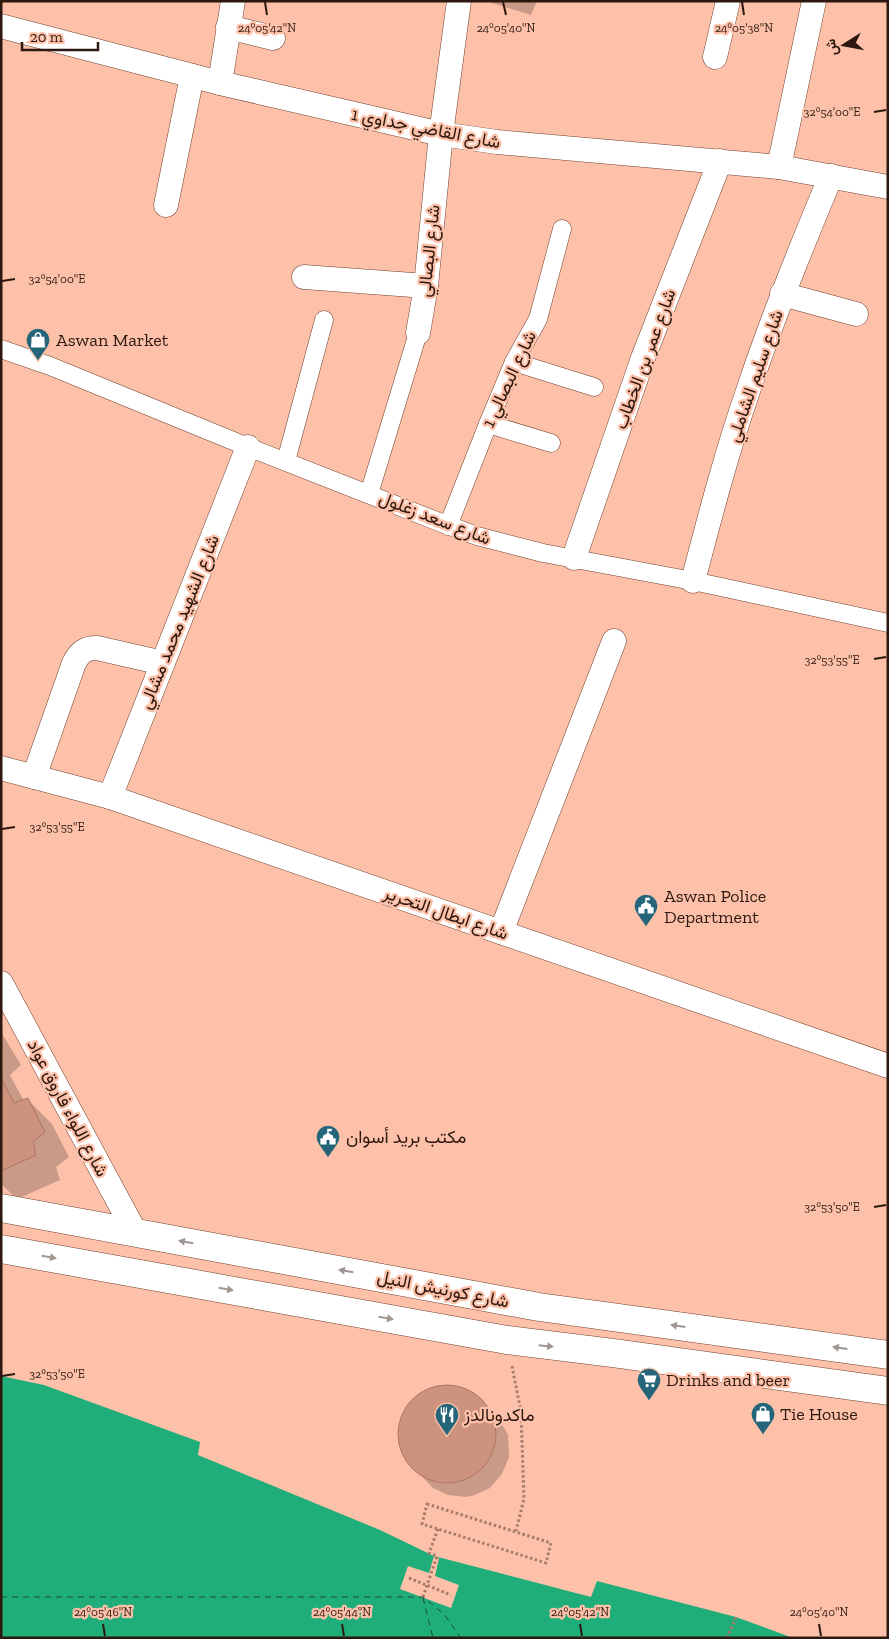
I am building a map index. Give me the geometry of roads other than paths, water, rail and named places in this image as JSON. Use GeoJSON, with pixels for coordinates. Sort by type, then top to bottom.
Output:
{"type":"FeatureCollection","features":[{"type":"Feature","properties":{"kind":"main road","name":"شارع كورنيش النيل"},"geometry":{"type":"LineString","coordinates":[[1,1208],[539,1307],[888,1355]]}},
{"type":"Feature","properties":{"kind":"main road"},"geometry":{"type":"LineString","coordinates":[[1,1249],[507,1340],[888,1391]]}},
{"type":"Feature","properties":{"kind":"street"},"geometry":{"type":"LineString","coordinates":[[220,83],[232,1]]}},
{"type":"Feature","properties":{"kind":"street","name":"شارع البصالي"},"geometry":{"type":"LineString","coordinates":[[369,494],[418,333],[426,286],[441,134],[459,1]]}},
{"type":"Feature","properties":{"kind":"street"},"geometry":{"type":"LineString","coordinates":[[715,57],[728,1]]}},
{"type":"Feature","properties":{"kind":"street"},"geometry":{"type":"LineString","coordinates":[[779,167],[814,1]]}},
{"type":"Feature","properties":{"kind":"street","name":"شارع القاضي جداوي 1"},"geometry":{"type":"LineString","coordinates":[[1,26],[220,83],[441,134],[497,142],[779,167],[888,187]]}},
{"type":"Feature","properties":{"kind":"street"},"geometry":{"type":"LineString","coordinates":[[228,27],[273,38]]}},
{"type":"Feature","properties":{"kind":"street"},"geometry":{"type":"LineString","coordinates":[[166,206],[192,76]]}},
{"type":"Feature","properties":{"kind":"street","name":"شارع عمر بن الخطاب"},"geometry":{"type":"LineString","coordinates":[[574,558],[643,358],[720,161]]}},
{"type":"Feature","properties":{"kind":"street","name":"شارع سليم الشاملي"},"geometry":{"type":"LineString","coordinates":[[693,581],[719,484],[743,406],[782,294],[831,176]]}},
{"type":"Feature","properties":{"kind":"street","name":"شارع البصالي 1"},"geometry":{"type":"LineString","coordinates":[[448,526],[514,362],[538,319],[562,229]]}},
{"type":"Feature","properties":{"kind":"street"},"geometry":{"type":"LineString","coordinates":[[304,277],[426,286]]}},
{"type":"Feature","properties":{"kind":"street"},"geometry":{"type":"LineString","coordinates":[[782,294],[856,314]]}},
{"type":"Feature","properties":{"kind":"street"},"geometry":{"type":"LineString","coordinates":[[286,461],[324,320]]}},
{"type":"Feature","properties":{"kind":"street","name":"شارع سعد زغلول"},"geometry":{"type":"LineString","coordinates":[[1,349],[50,366],[448,526],[508,545],[693,581],[888,623]]}},
{"type":"Feature","properties":{"kind":"street"},"geometry":{"type":"LineString","coordinates":[[514,362],[594,386]]}},
{"type":"Feature","properties":{"kind":"street"},"geometry":{"type":"LineString","coordinates":[[488,424],[552,443]]}},
{"type":"Feature","properties":{"kind":"street","name":"شارع الشهيد محمد مشالي"},"geometry":{"type":"LineString","coordinates":[[110,798],[248,447]]}},
{"type":"Feature","properties":{"kind":"street"},"geometry":{"type":"LineString","coordinates":[[501,932],[614,641]]}},
{"type":"Feature","properties":{"kind":"street"},"geometry":{"type":"LineString","coordinates":[[34,777],[74,662],[79,654],[86,648],[97,648],[163,663]]}},
{"type":"Feature","properties":{"kind":"street","name":"شارع ابطال التحرير"},"geometry":{"type":"LineString","coordinates":[[1,768],[110,798],[888,1066]]}},
{"type":"Feature","properties":{"kind":"street","name":"شارع اللواء فاروق عواد"},"geometry":{"type":"LineString","coordinates":[[1,983],[135,1232]]}},
{"type":"Feature","properties":{"kind":"place","name":"Aswan Market"},"geometry":{"type":"Point","coordinates":[38,361]}},
{"type":"Feature","properties":{"kind":"place","name":"Aswan Police Department"},"geometry":{"type":"Point","coordinates":[646,927]}},
{"type":"Feature","properties":{"kind":"place","name":"مكتب بريد أسوان"},"geometry":{"type":"Point","coordinates":[328,1158]}},
{"type":"Feature","properties":{"kind":"place","name":"Drinks and beer"},"geometry":{"type":"Point","coordinates":[649,1401]}},
{"type":"Feature","properties":{"kind":"place","name":"Tie House"},"geometry":{"type":"Point","coordinates":[763,1435]}},
{"type":"Feature","properties":{"kind":"place","name":"ماكدونالدز"},"geometry":{"type":"Point","coordinates":[447,1436]}}]}
